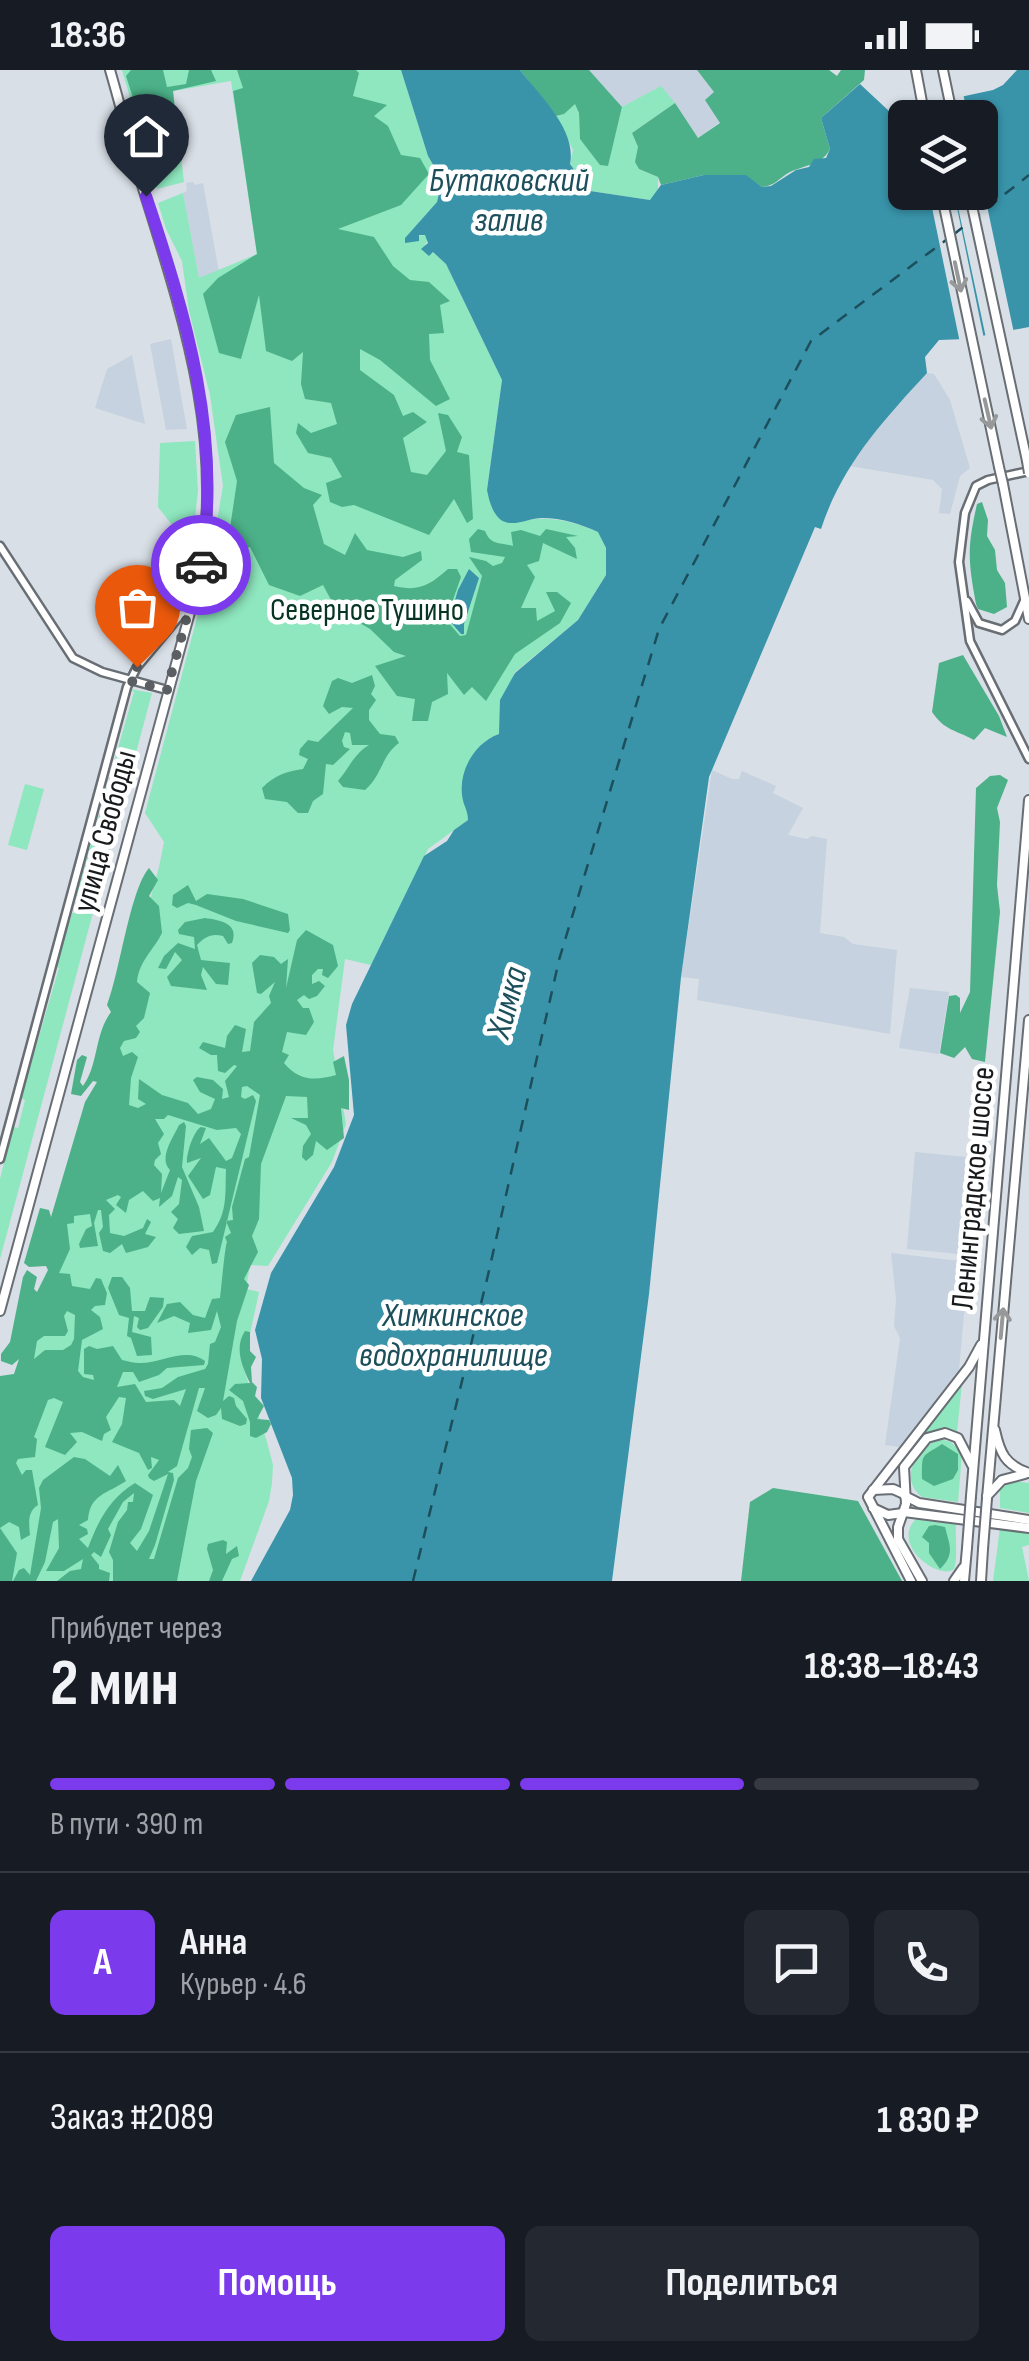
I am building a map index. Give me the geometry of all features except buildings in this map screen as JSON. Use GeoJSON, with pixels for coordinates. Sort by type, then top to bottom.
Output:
{"type":"FeatureCollection","features":[{"type":"Feature","properties":{"kind":"main road","name":"улица Свободы"},"geometry":{"type":"LineString","coordinates":[[0,1311],[193,600],[204,550],[209,494],[198,378],[110,70]]}},
{"type":"Feature","properties":{"kind":"main road"},"geometry":{"type":"LineString","coordinates":[[943,71],[949,100]]}},
{"type":"Feature","properties":{"kind":"main road"},"geometry":{"type":"LineString","coordinates":[[916,73],[921,100]]}},
{"type":"Feature","properties":{"kind":"main road"},"geometry":{"type":"LineString","coordinates":[[945,210],[1029,620]]}},
{"type":"Feature","properties":{"kind":"main road"},"geometry":{"type":"LineString","coordinates":[[973,210],[1028,468]]}},
{"type":"Feature","properties":{"kind":"main road","name":"Ленинградское шоссе"},"geometry":{"type":"LineString","coordinates":[[964,1581],[1029,800]]}},
{"type":"Feature","properties":{"kind":"main road","name":"Ленинградское шоссе"},"geometry":{"type":"LineString","coordinates":[[981,1581],[1029,1020]]}},
{"type":"Feature","properties":{"kind":"main road"},"geometry":{"type":"LineString","coordinates":[[911,1581],[868,1497],[969,1367],[984,1336]]}},
{"type":"Feature","properties":{"kind":"main road"},"geometry":{"type":"LineString","coordinates":[[993,1420],[1004,1458],[1029,1474]]}},
{"type":"Feature","properties":{"kind":"main road"},"geometry":{"type":"LineString","coordinates":[[922,1581],[899,1543],[898,1530],[904,1513],[903,1476],[908,1460],[932,1435],[945,1433],[958,1438],[973,1470]]}},
{"type":"Feature","properties":{"kind":"main road"},"geometry":{"type":"LineString","coordinates":[[987,1497],[1002,1480],[1029,1474]]}},
{"type":"Feature","properties":{"kind":"main road"},"geometry":{"type":"LineString","coordinates":[[873,1490],[893,1490],[919,1503],[1029,1520]]}},
{"type":"Feature","properties":{"kind":"main road"},"geometry":{"type":"LineString","coordinates":[[873,1508],[888,1515],[904,1513],[1029,1528]]}},
{"type":"Feature","properties":{"kind":"main road"},"geometry":{"type":"LineString","coordinates":[[954,1581],[966,1565]]}},
{"type":"Feature","properties":{"kind":"street"},"geometry":{"type":"LineString","coordinates":[[1028,468],[982,482],[972,492],[960,547],[970,641],[1029,759]]}},
{"type":"Feature","properties":{"kind":"street"},"geometry":{"type":"LineString","coordinates":[[0,546],[69,654],[94,669],[167,690]]}},
{"type":"Feature","properties":{"kind":"street"},"geometry":{"type":"LineString","coordinates":[[964,595],[979,623],[1002,630],[1021,612],[1025,592]]}},
{"type":"Feature","properties":{"kind":"street"},"geometry":{"type":"LineString","coordinates":[[0,1160],[130,681],[137,667],[193,600]]}},
{"type":"Feature","properties":{"kind":"shaded area"},"geometry":{"type":"Polygon","coordinates":[[[589,70],[697,70],[715,92],[720,122],[698,138],[661,87],[622,107],[589,70]]]}},
{"type":"Feature","properties":{"kind":"shaded area"},"geometry":{"type":"Polygon","coordinates":[[[186,183],[203,183],[219,272],[199,279],[183,193],[187,191],[186,183]]]}},
{"type":"Feature","properties":{"kind":"shaded area"},"geometry":{"type":"Polygon","coordinates":[[[171,339],[187,429],[166,430],[150,344],[171,339]]]}},
{"type":"Feature","properties":{"kind":"shaded area"},"geometry":{"type":"Polygon","coordinates":[[[132,355],[145,424],[95,408],[107,369],[132,355]]]}},
{"type":"Feature","properties":{"kind":"shaded area"},"geometry":{"type":"Polygon","coordinates":[[[927,373],[934,374],[950,400],[970,468],[960,476],[950,514],[939,513],[942,489],[933,480],[850,466],[868,438],[927,373]]]}},
{"type":"Feature","properties":{"kind":"shaded area"},"geometry":{"type":"Polygon","coordinates":[[[712,770],[732,779],[739,779],[742,771],[776,786],[773,793],[803,808],[788,835],[827,839],[820,933],[844,937],[853,944],[897,950],[890,1034],[697,1000],[699,979],[681,977],[712,770]]]}},
{"type":"Feature","properties":{"kind":"shaded area"},"geometry":{"type":"Polygon","coordinates":[[[910,988],[949,992],[939,1054],[899,1048],[910,988]]]}},
{"type":"Feature","properties":{"kind":"shaded area"},"geometry":{"type":"Polygon","coordinates":[[[915,1152],[978,1158],[969,1255],[907,1249],[915,1152]]]}},
{"type":"Feature","properties":{"kind":"shaded area"},"geometry":{"type":"Polygon","coordinates":[[[891,1253],[960,1261],[968,1270],[959,1370],[899,1447],[885,1445],[900,1338],[894,1326],[896,1299],[891,1253]]]}},
{"type":"Feature","properties":{"kind":"green space","name":"Северное Тушино"},"geometry":{"type":"Polygon","coordinates":[[[122,70],[401,70],[428,156],[442,180],[437,202],[406,237],[425,235],[430,254],[433,252],[446,264],[502,380],[487,490],[513,523],[557,520],[599,532],[606,549],[606,575],[578,620],[514,673],[499,734],[486,741],[473,759],[468,820],[428,849],[371,965],[345,959],[333,1050],[346,1124],[332,1162],[268,1266],[250,1265],[246,1289],[259,1292],[243,1366],[273,1465],[269,1501],[240,1581],[0,1581],[0,1448],[159,867],[164,842],[145,813],[206,584],[210,582],[223,486],[210,395],[189,311],[182,261],[158,203],[183,193],[199,278],[257,254],[231,81],[173,91],[184,182],[157,189],[122,70]]]}},
{"type":"Feature","properties":{"kind":"green space"},"geometry":{"type":"Polygon","coordinates":[[[131,70],[163,70],[167,87],[186,84],[189,70],[211,70],[216,81],[173,91],[176,120],[157,120],[134,101],[126,76],[131,70]]]}},
{"type":"Feature","properties":{"kind":"green space"},"geometry":{"type":"Polygon","coordinates":[[[237,70],[356,70],[359,73],[353,96],[387,105],[374,116],[388,126],[401,155],[420,158],[429,174],[401,205],[338,229],[374,237],[393,266],[410,280],[429,282],[450,301],[440,305],[444,333],[429,334],[430,360],[450,399],[436,406],[380,360],[360,349],[360,370],[394,395],[403,416],[413,412],[427,422],[403,438],[411,472],[427,475],[446,451],[438,413],[448,415],[462,437],[457,452],[469,455],[473,519],[467,523],[454,499],[429,535],[354,505],[342,507],[330,502],[326,483],[342,477],[331,458],[308,453],[296,433],[298,423],[311,433],[337,424],[331,403],[305,399],[301,384],[303,352],[292,361],[266,351],[259,295],[241,359],[219,353],[203,294],[218,278],[257,254],[233,91],[243,88],[237,70]]]}},
{"type":"Feature","properties":{"kind":"green space"},"geometry":{"type":"Polygon","coordinates":[[[520,70],[589,70],[622,107],[608,166],[600,165],[580,139],[575,104],[556,116],[520,70]]]}},
{"type":"Feature","properties":{"kind":"green space"},"geometry":{"type":"Polygon","coordinates":[[[697,70],[829,70],[837,76],[841,70],[865,70],[864,80],[821,118],[830,149],[818,161],[762,187],[745,175],[704,175],[661,185],[658,177],[639,169],[635,162],[638,147],[632,133],[675,103],[698,138],[720,123],[705,100],[714,92],[697,70]]]}},
{"type":"Feature","properties":{"kind":"green space"},"geometry":{"type":"Polygon","coordinates":[[[661,86],[675,103],[632,133],[638,147],[639,169],[658,177],[658,193],[650,200],[590,191],[570,164],[573,150],[556,116],[575,103],[580,139],[608,165],[622,107],[661,86]]]}},
{"type":"Feature","properties":{"kind":"green space"},"geometry":{"type":"Polygon","coordinates":[[[270,407],[274,463],[304,488],[322,495],[313,505],[324,544],[345,555],[355,533],[367,550],[403,557],[421,551],[422,560],[395,580],[394,586],[403,588],[424,586],[448,569],[457,569],[461,577],[446,620],[460,636],[466,635],[482,576],[469,557],[493,566],[505,557],[471,552],[469,539],[478,529],[493,541],[513,546],[511,532],[521,530],[540,536],[546,529],[578,536],[566,537],[575,548],[577,559],[543,543],[539,561],[527,565],[535,577],[521,608],[536,608],[537,621],[555,611],[546,592],[557,592],[571,603],[560,623],[515,654],[486,701],[472,687],[464,695],[447,673],[448,694],[432,702],[428,721],[412,721],[415,699],[397,696],[375,666],[406,656],[394,652],[370,629],[336,609],[323,585],[300,596],[269,585],[250,547],[226,555],[237,481],[225,442],[236,415],[270,407]]]}},
{"type":"Feature","properties":{"kind":"green space"},"geometry":{"type":"Polygon","coordinates":[[[195,441],[198,491],[192,545],[186,543],[158,507],[160,443],[195,441]]]}},
{"type":"Feature","properties":{"kind":"green space"},"geometry":{"type":"Polygon","coordinates":[[[982,502],[988,520],[987,536],[1005,583],[1007,607],[994,614],[978,609],[971,576],[972,532],[977,504],[982,502]]]}},
{"type":"Feature","properties":{"kind":"green space"},"geometry":{"type":"Polygon","coordinates":[[[963,655],[1007,737],[985,728],[974,740],[946,727],[932,712],[939,663],[963,655]]]}},
{"type":"Feature","properties":{"kind":"green space"},"geometry":{"type":"Polygon","coordinates":[[[372,675],[375,686],[371,694],[376,700],[369,710],[369,720],[380,734],[395,736],[399,743],[371,784],[365,790],[343,787],[338,781],[369,745],[352,745],[350,733],[345,732],[342,741],[350,749],[333,765],[326,764],[323,794],[313,801],[308,813],[298,813],[287,802],[265,799],[262,788],[267,784],[303,769],[308,759],[299,755],[300,749],[308,740],[318,742],[353,708],[342,707],[329,714],[323,706],[332,681],[338,678],[352,683],[372,675]]]}},
{"type":"Feature","properties":{"kind":"green space"},"geometry":{"type":"Polygon","coordinates":[[[130,689],[152,693],[0,1259],[0,1179],[13,1127],[18,1128],[25,1100],[21,1098],[59,968],[56,966],[72,913],[77,913],[80,898],[76,896],[134,692],[130,689]]]}},
{"type":"Feature","properties":{"kind":"green space"},"geometry":{"type":"Polygon","coordinates":[[[1000,775],[1008,780],[997,808],[1000,912],[985,1062],[972,1059],[965,1047],[954,1058],[940,1053],[949,996],[960,998],[960,1013],[970,992],[976,788],[990,776],[1000,775]]]}},
{"type":"Feature","properties":{"kind":"green space"},"geometry":{"type":"Polygon","coordinates":[[[25,784],[44,789],[27,850],[8,845],[25,784]]]}},
{"type":"Feature","properties":{"kind":"green space"},"geometry":{"type":"Polygon","coordinates":[[[149,868],[158,880],[149,896],[159,906],[162,933],[138,975],[137,982],[150,993],[144,1018],[136,1026],[140,1032],[120,1048],[123,1056],[132,1052],[138,1057],[131,1078],[129,1105],[138,1108],[146,1104],[138,1099],[139,1079],[162,1095],[188,1103],[198,1114],[211,1109],[215,1099],[200,1092],[193,1080],[197,1077],[213,1080],[223,1089],[222,1099],[229,1097],[225,1081],[237,1066],[225,1073],[218,1071],[217,1055],[199,1048],[203,1042],[225,1048],[235,1025],[246,1029],[242,1052],[250,1051],[254,1022],[271,1003],[269,996],[275,982],[257,993],[252,963],[260,955],[274,957],[281,964],[288,959],[286,988],[297,940],[306,930],[333,945],[338,966],[328,978],[322,975],[323,969],[318,969],[312,975],[312,984],[319,981],[325,986],[317,996],[309,999],[304,995],[297,1000],[303,1008],[309,1008],[314,1022],[306,1035],[287,1032],[282,1052],[289,1055],[284,1063],[302,1076],[321,1078],[336,1075],[333,1062],[344,1056],[349,1110],[341,1108],[344,1138],[327,1150],[316,1141],[313,1155],[306,1161],[302,1157],[303,1146],[311,1134],[306,1125],[291,1118],[308,1118],[307,1097],[286,1096],[261,1164],[259,1219],[252,1236],[258,1252],[244,1279],[249,1285],[237,1321],[223,1401],[229,1396],[234,1398],[247,1419],[246,1424],[240,1426],[222,1419],[221,1408],[208,1418],[197,1411],[205,1388],[199,1388],[177,1466],[168,1472],[173,1473],[174,1480],[149,1559],[154,1559],[178,1478],[192,1457],[191,1430],[207,1428],[213,1433],[196,1481],[177,1581],[113,1581],[109,1552],[118,1522],[128,1502],[133,1502],[134,1493],[123,1502],[108,1529],[111,1535],[101,1557],[94,1552],[91,1555],[99,1569],[110,1573],[109,1581],[57,1581],[70,1571],[81,1569],[83,1559],[64,1571],[46,1571],[59,1548],[58,1519],[53,1522],[45,1562],[36,1581],[13,1581],[24,1568],[30,1575],[41,1508],[39,1488],[43,1480],[74,1457],[85,1459],[110,1476],[118,1465],[126,1481],[96,1500],[88,1520],[79,1525],[87,1529],[88,1534],[79,1539],[88,1548],[106,1511],[135,1483],[153,1495],[141,1529],[130,1543],[137,1551],[149,1531],[168,1474],[154,1481],[148,1475],[159,1460],[151,1457],[152,1468],[148,1470],[139,1453],[112,1442],[122,1424],[126,1398],[119,1397],[106,1417],[111,1430],[102,1441],[82,1432],[70,1433],[77,1442],[65,1455],[45,1447],[63,1402],[54,1398],[48,1400],[34,1437],[35,1457],[18,1459],[16,1463],[22,1475],[32,1470],[38,1505],[30,1514],[30,1535],[21,1540],[19,1527],[9,1522],[0,1528],[0,1376],[14,1374],[19,1359],[12,1365],[1,1361],[1,1354],[10,1342],[23,1277],[27,1270],[37,1277],[37,1292],[48,1270],[46,1266],[29,1267],[24,1263],[40,1208],[49,1210],[51,1217],[85,1102],[97,1082],[93,1081],[81,1096],[71,1094],[77,1060],[82,1055],[87,1057],[80,1082],[83,1086],[111,1012],[107,1005],[142,879],[149,868]],[[242,1087],[241,1097],[253,1095],[256,1101],[227,1221],[233,1220],[232,1207],[245,1159],[249,1157],[260,1095],[242,1087]],[[168,1115],[155,1119],[164,1134],[158,1143],[161,1154],[154,1165],[162,1174],[161,1193],[170,1170],[166,1160],[168,1148],[179,1125],[184,1122],[186,1126],[182,1167],[199,1207],[204,1231],[179,1234],[173,1228],[178,1219],[171,1212],[179,1204],[182,1180],[178,1177],[172,1196],[159,1207],[160,1198],[153,1201],[143,1191],[129,1200],[126,1213],[116,1205],[121,1197],[118,1195],[106,1200],[115,1209],[109,1215],[110,1233],[124,1236],[143,1228],[147,1219],[151,1222],[145,1234],[156,1237],[148,1247],[126,1253],[122,1244],[110,1253],[103,1251],[99,1233],[103,1227],[101,1210],[94,1223],[98,1246],[80,1248],[79,1244],[86,1229],[92,1226],[90,1214],[74,1216],[74,1223],[67,1224],[70,1249],[59,1273],[70,1274],[72,1286],[90,1289],[96,1278],[101,1279],[107,1293],[105,1305],[91,1310],[100,1317],[103,1329],[82,1340],[78,1371],[83,1377],[94,1380],[93,1375],[84,1374],[84,1349],[89,1346],[113,1346],[122,1360],[137,1363],[181,1355],[197,1357],[205,1361],[204,1365],[167,1368],[139,1382],[133,1372],[123,1372],[117,1387],[135,1384],[146,1402],[174,1400],[180,1406],[186,1389],[153,1399],[145,1396],[144,1391],[162,1388],[178,1377],[205,1369],[210,1344],[215,1342],[221,1327],[217,1311],[211,1330],[188,1333],[190,1323],[174,1316],[157,1323],[167,1304],[180,1302],[193,1315],[205,1318],[212,1299],[220,1298],[225,1237],[231,1233],[227,1223],[217,1263],[212,1264],[209,1250],[200,1248],[192,1255],[186,1247],[192,1236],[213,1232],[218,1224],[225,1202],[226,1169],[216,1167],[210,1195],[203,1199],[188,1176],[201,1158],[187,1163],[187,1159],[193,1137],[201,1127],[206,1128],[200,1144],[209,1138],[226,1161],[232,1158],[241,1134],[236,1128],[217,1130],[168,1115]],[[67,1311],[64,1316],[68,1331],[65,1336],[44,1336],[37,1341],[34,1359],[45,1350],[63,1350],[71,1345],[75,1315],[67,1311]]]}},
{"type":"Feature","properties":{"kind":"green space"},"geometry":{"type":"Polygon","coordinates":[[[188,885],[196,901],[207,894],[243,899],[288,914],[290,930],[288,933],[236,921],[188,903],[177,908],[172,905],[173,895],[188,885]]]}},
{"type":"Feature","properties":{"kind":"green space"},"geometry":{"type":"Polygon","coordinates":[[[205,918],[227,924],[233,931],[232,943],[215,935],[197,945],[201,960],[230,963],[228,985],[216,984],[203,967],[201,975],[207,990],[171,986],[167,977],[182,960],[175,952],[166,969],[158,968],[164,956],[178,943],[195,949],[194,937],[179,934],[178,930],[185,922],[205,918]]]}},
{"type":"Feature","properties":{"kind":"green space"},"geometry":{"type":"Polygon","coordinates":[[[112,1277],[122,1277],[130,1288],[132,1311],[145,1311],[150,1297],[164,1298],[163,1307],[148,1328],[140,1330],[139,1318],[134,1316],[132,1332],[151,1337],[152,1355],[137,1356],[127,1336],[129,1318],[119,1315],[108,1288],[112,1277]]]}},
{"type":"Feature","properties":{"kind":"green space"},"geometry":{"type":"Polygon","coordinates":[[[245,1331],[250,1332],[250,1351],[256,1357],[251,1367],[252,1382],[257,1387],[255,1396],[264,1406],[257,1419],[269,1420],[271,1424],[267,1432],[256,1438],[250,1436],[243,1401],[229,1390],[235,1384],[250,1383],[240,1350],[245,1331]]]}},
{"type":"Feature","properties":{"kind":"green space"},"geometry":{"type":"Polygon","coordinates":[[[962,1383],[957,1432],[937,1429],[920,1437],[962,1383]]]}},
{"type":"Feature","properties":{"kind":"green space"},"geometry":{"type":"Polygon","coordinates":[[[940,1439],[951,1442],[962,1453],[958,1502],[922,1497],[911,1482],[917,1457],[940,1439]]]}},
{"type":"Feature","properties":{"kind":"green space"},"geometry":{"type":"Polygon","coordinates":[[[942,1444],[958,1454],[958,1470],[953,1479],[934,1486],[922,1479],[923,1460],[942,1444]]]}},
{"type":"Feature","properties":{"kind":"green space"},"geometry":{"type":"Polygon","coordinates":[[[1011,1481],[1029,1483],[1029,1513],[1000,1508],[1000,1490],[1011,1481]]]}},
{"type":"Feature","properties":{"kind":"green space"},"geometry":{"type":"Polygon","coordinates":[[[773,1488],[858,1501],[902,1581],[741,1581],[750,1502],[773,1488]]]}},
{"type":"Feature","properties":{"kind":"green space"},"geometry":{"type":"Polygon","coordinates":[[[916,1519],[956,1523],[954,1569],[938,1570],[913,1549],[910,1529],[916,1519]]]}},
{"type":"Feature","properties":{"kind":"green space"},"geometry":{"type":"Polygon","coordinates":[[[929,1526],[945,1527],[950,1549],[940,1569],[929,1553],[929,1543],[922,1537],[929,1526]]]}},
{"type":"Feature","properties":{"kind":"green space"},"geometry":{"type":"Polygon","coordinates":[[[0,1528],[17,1553],[12,1581],[0,1581],[0,1528]]]}},
{"type":"Feature","properties":{"kind":"green space"},"geometry":{"type":"Polygon","coordinates":[[[1000,1528],[1029,1532],[1029,1545],[1022,1547],[1029,1581],[993,1581],[1000,1528]]]}},
{"type":"Feature","properties":{"kind":"green space"},"geometry":{"type":"Polygon","coordinates":[[[227,1542],[226,1554],[237,1546],[239,1556],[232,1559],[222,1581],[209,1581],[213,1570],[208,1544],[227,1542]]]}},
{"type":"Feature","properties":{"kind":"water","name":"Химкинское водохранилище"},"geometry":{"type":"Polygon","coordinates":[[[401,70],[520,70],[563,126],[571,151],[570,164],[590,191],[650,200],[661,185],[704,175],[746,175],[762,187],[771,186],[796,170],[809,167],[814,159],[826,158],[830,149],[821,118],[860,84],[888,110],[888,210],[998,210],[998,100],[946,100],[993,90],[1017,70],[1029,70],[1029,327],[939,340],[925,357],[927,373],[865,445],[840,485],[821,529],[815,527],[709,777],[681,977],[649,1294],[612,1581],[251,1581],[290,1510],[293,1495],[292,1478],[261,1398],[262,1359],[255,1330],[271,1273],[334,1167],[354,1115],[346,1025],[352,1004],[424,856],[468,820],[462,793],[464,772],[481,745],[499,734],[500,700],[515,673],[578,620],[606,575],[606,548],[598,532],[549,518],[506,522],[491,506],[487,490],[502,380],[446,264],[433,252],[429,256],[421,249],[428,243],[425,235],[419,235],[419,241],[405,243],[405,238],[437,202],[442,180],[428,156],[401,70]]]}},
{"type":"Feature","properties":{"kind":"water"},"geometry":{"type":"Polygon","coordinates":[[[469,569],[479,578],[461,634],[449,620],[469,569]]]}},
{"type":"Feature","properties":{"kind":"pier"},"geometry":{"type":"Polygon","coordinates":[[[963,93],[964,100],[926,100],[963,93]]]}},
{"type":"Feature","properties":{"kind":"pier"},"geometry":{"type":"Polygon","coordinates":[[[933,210],[957,210],[984,339],[960,343],[933,210]]]}},
{"type":"Feature","properties":{"kind":"pier"},"geometry":{"type":"Polygon","coordinates":[[[959,210],[988,210],[1014,333],[986,338],[959,210]]]}},
{"type":"Feature","properties":{"kind":"ferry route"},"geometry":{"type":"LineString","coordinates":[[953,235],[1029,175]]}},
{"type":"Feature","properties":{"kind":"ferry route"},"geometry":{"type":"LineString","coordinates":[[413,1581],[559,960],[659,629],[811,341],[946,240]]}},
{"type":"Feature","properties":{"kind":"way so far"},"geometry":{"type":"LineString","coordinates":[[137,667],[130,681],[167,690],[201,565]]}},
{"type":"Feature","properties":{"kind":"route"},"geometry":{"type":"LineString","coordinates":[[146,196],[198,378],[209,494],[201,565]]}},
{"type":"Feature","properties":{"kind":"water label","name":"Бутаковский залив"},"geometry":{"type":"Point","coordinates":[509,199]}},
{"type":"Feature","properties":{"kind":"water label","name":"Химка"},"geometry":{"type":"Point","coordinates":[506,1002]}}]}
